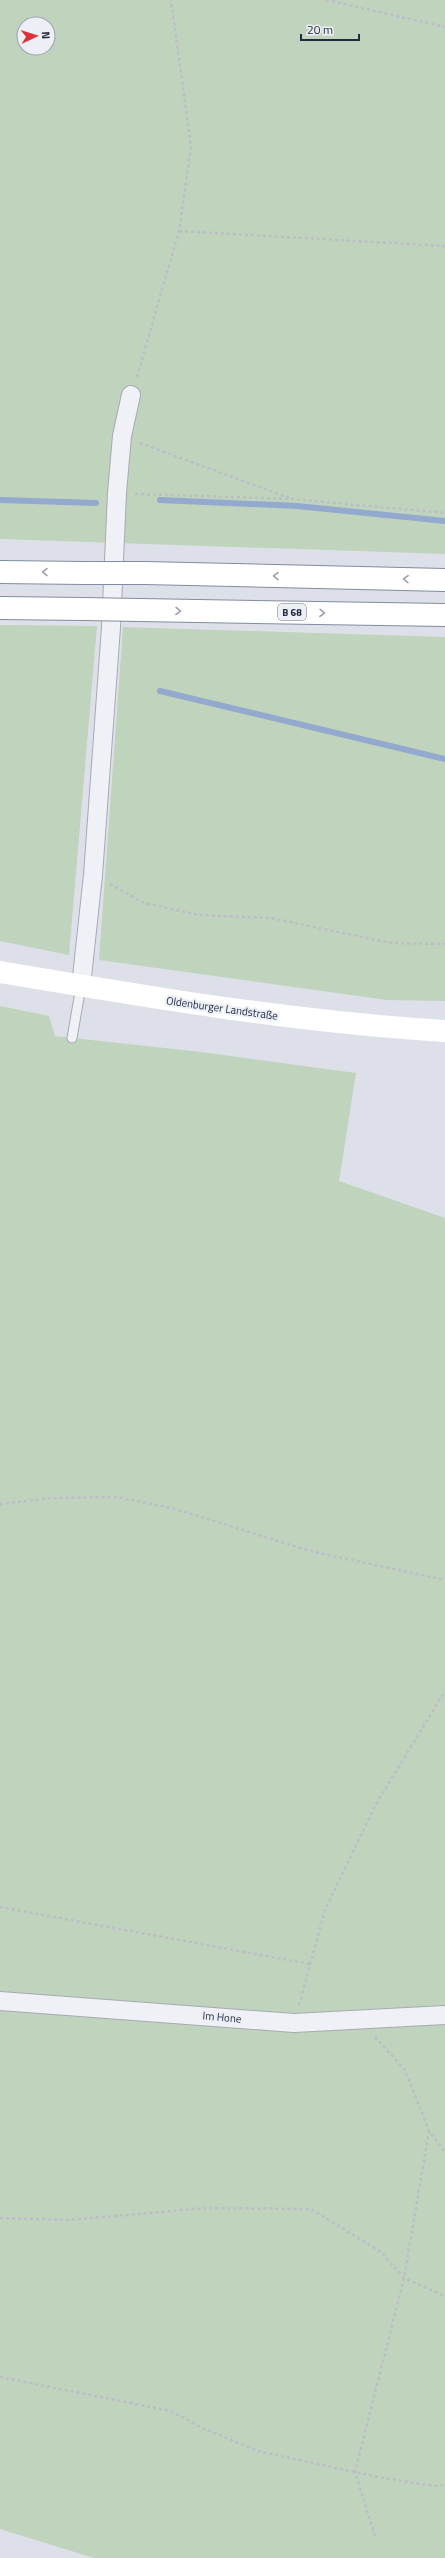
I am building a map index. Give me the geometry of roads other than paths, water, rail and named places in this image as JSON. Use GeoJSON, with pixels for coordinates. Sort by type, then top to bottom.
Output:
{"type":"FeatureCollection","features":[{"type":"Feature","properties":{"kind":"main road"},"geometry":{"type":"LineString","coordinates":[[0,572],[144,573],[445,580]]}},
{"type":"Feature","properties":{"kind":"main road","name":"B 68"},"geometry":{"type":"LineString","coordinates":[[0,608],[445,614]]}},
{"type":"Feature","properties":{"kind":"main road","name":"Oldenburger Landstraße"},"geometry":{"type":"LineString","coordinates":[[0,972],[233,1011],[377,1027],[445,1031]]}},
{"type":"Feature","properties":{"kind":"street"},"geometry":{"type":"LineString","coordinates":[[81,986],[93,875],[111,627],[117,493],[122,436],[132,395]]}},
{"type":"Feature","properties":{"kind":"street","name":"Im Hone"},"geometry":{"type":"LineString","coordinates":[[0,2001],[294,2023],[445,2015]]}},
{"type":"Feature","properties":{"kind":"lane"},"geometry":{"type":"LineString","coordinates":[[72,1038],[81,986]]}},
{"type":"Feature","properties":{"kind":"waterway"},"geometry":{"type":"LineString","coordinates":[[0,500],[96,503]]}},
{"type":"Feature","properties":{"kind":"waterway"},"geometry":{"type":"LineString","coordinates":[[160,500],[297,506],[445,521]]}},
{"type":"Feature","properties":{"kind":"waterway"},"geometry":{"type":"LineString","coordinates":[[160,691],[445,759]]}}]}
